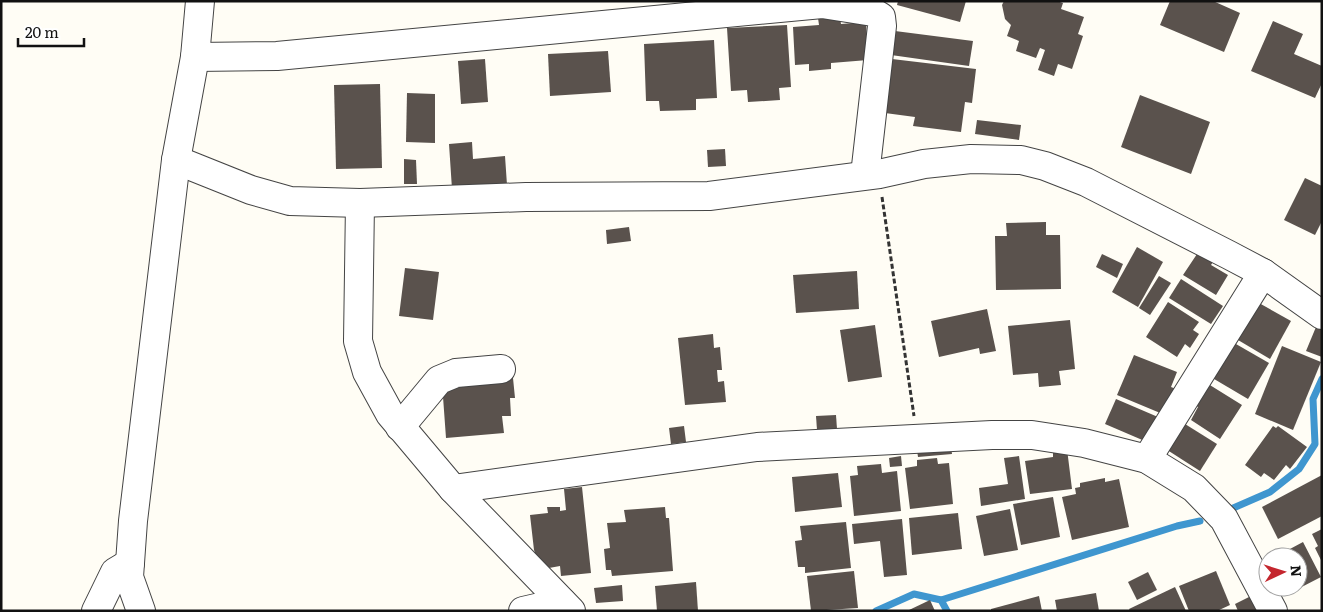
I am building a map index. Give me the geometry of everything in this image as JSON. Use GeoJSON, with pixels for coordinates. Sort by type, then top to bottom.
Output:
{"type":"FeatureCollection","features":[{"type":"Feature","properties":{"kind":"street"},"geometry":{"type":"LineString","coordinates":[[141,611],[129,577],[130,563],[176,160],[195,57],[200,1]]}},
{"type":"Feature","properties":{"kind":"street"},"geometry":{"type":"LineString","coordinates":[[195,57],[277,56],[822,3],[873,12],[881,17],[882,26],[872,174]]}},
{"type":"Feature","properties":{"kind":"street"},"geometry":{"type":"LineString","coordinates":[[176,160],[250,190],[290,201],[360,203],[526,197],[709,196],[872,174],[924,164],[971,159],[1021,160],[1045,166],[1086,182],[1263,273],[1322,315]]}},
{"type":"Feature","properties":{"kind":"street"},"geometry":{"type":"LineString","coordinates":[[360,203],[358,341],[367,372],[390,414],[452,489],[566,606]]}},
{"type":"Feature","properties":{"kind":"street"},"geometry":{"type":"LineString","coordinates":[[1147,459],[1263,273]]}},
{"type":"Feature","properties":{"kind":"street"},"geometry":{"type":"LineString","coordinates":[[400,427],[439,380],[456,372],[501,369]]}},
{"type":"Feature","properties":{"kind":"street"},"geometry":{"type":"LineString","coordinates":[[452,489],[757,447],[918,438],[1032,435],[1084,443],[1147,459],[1194,488],[1224,519],[1273,611]]}},
{"type":"Feature","properties":{"kind":"street"},"geometry":{"type":"LineString","coordinates":[[96,611],[107,584],[115,572],[130,563]]}},
{"type":"Feature","properties":{"kind":"street"},"geometry":{"type":"LineString","coordinates":[[523,611],[566,606]]}},
{"type":"Feature","properties":{"kind":"path"},"geometry":{"type":"LineString","coordinates":[[872,174],[918,438]]}},
{"type":"Feature","properties":{"kind":"building"},"geometry":{"type":"Polygon","coordinates":[[[898,1],[966,1],[960,22],[897,5],[898,1]]]}},
{"type":"Feature","properties":{"kind":"building"},"geometry":{"type":"Polygon","coordinates":[[[1004,1],[1057,1],[1063,3],[1061,9],[1084,17],[1078,34],[1083,36],[1072,69],[1058,64],[1054,76],[1038,70],[1045,50],[1040,48],[1036,58],[1016,51],[1019,41],[1007,36],[1011,25],[1005,19],[1002,5],[1004,1]]]}},
{"type":"Feature","properties":{"kind":"building"},"geometry":{"type":"Polygon","coordinates":[[[1170,1],[1213,1],[1240,13],[1224,52],[1160,25],[1170,1]]]}},
{"type":"Feature","properties":{"kind":"building"},"geometry":{"type":"Polygon","coordinates":[[[840,17],[841,24],[866,22],[868,60],[831,63],[831,69],[809,71],[809,64],[795,65],[793,27],[819,25],[818,18],[840,17]]]}},
{"type":"Feature","properties":{"kind":"building"},"geometry":{"type":"Polygon","coordinates":[[[1273,21],[1303,34],[1294,54],[1322,66],[1322,83],[1315,98],[1251,71],[1273,21]]]}},
{"type":"Feature","properties":{"kind":"building"},"geometry":{"type":"Polygon","coordinates":[[[787,25],[791,87],[779,88],[780,100],[748,102],[747,90],[731,91],[727,28],[787,25]]]}},
{"type":"Feature","properties":{"kind":"building"},"geometry":{"type":"Polygon","coordinates":[[[895,31],[973,41],[969,66],[891,55],[895,31]]]}},
{"type":"Feature","properties":{"kind":"building"},"geometry":{"type":"Polygon","coordinates":[[[714,40],[717,98],[696,99],[696,110],[660,111],[659,101],[646,101],[644,44],[714,40]]]}},
{"type":"Feature","properties":{"kind":"building"},"geometry":{"type":"Polygon","coordinates":[[[608,51],[611,92],[550,96],[548,54],[608,51]]]}},
{"type":"Feature","properties":{"kind":"building"},"geometry":{"type":"Polygon","coordinates":[[[485,59],[488,102],[461,104],[458,61],[485,59]]]}},
{"type":"Feature","properties":{"kind":"building"},"geometry":{"type":"Polygon","coordinates":[[[892,59],[976,69],[972,103],[965,102],[961,132],[913,126],[915,117],[885,113],[892,59]]]}},
{"type":"Feature","properties":{"kind":"building"},"geometry":{"type":"Polygon","coordinates":[[[380,84],[382,168],[336,169],[334,85],[380,84]]]}},
{"type":"Feature","properties":{"kind":"building"},"geometry":{"type":"Polygon","coordinates":[[[407,93],[435,94],[435,143],[406,142],[407,93]]]}},
{"type":"Feature","properties":{"kind":"building"},"geometry":{"type":"Polygon","coordinates":[[[1140,95],[1210,122],[1191,174],[1121,147],[1140,95]]]}},
{"type":"Feature","properties":{"kind":"building"},"geometry":{"type":"Polygon","coordinates":[[[977,120],[1021,125],[1019,140],[975,134],[977,120]]]}},
{"type":"Feature","properties":{"kind":"building"},"geometry":{"type":"Polygon","coordinates":[[[472,142],[473,159],[505,156],[507,185],[452,189],[449,144],[472,142]]]}},
{"type":"Feature","properties":{"kind":"building"},"geometry":{"type":"Polygon","coordinates":[[[725,149],[726,166],[708,167],[707,150],[725,149]]]}},
{"type":"Feature","properties":{"kind":"building"},"geometry":{"type":"Polygon","coordinates":[[[404,159],[416,160],[417,184],[404,184],[404,159]]]}},
{"type":"Feature","properties":{"kind":"building"},"geometry":{"type":"Polygon","coordinates":[[[1305,178],[1322,186],[1322,221],[1315,235],[1284,220],[1305,178]]]}},
{"type":"Feature","properties":{"kind":"building"},"geometry":{"type":"Polygon","coordinates":[[[1046,222],[1046,235],[1060,235],[1061,289],[996,290],[995,236],[1007,236],[1006,223],[1046,222]]]}},
{"type":"Feature","properties":{"kind":"building"},"geometry":{"type":"Polygon","coordinates":[[[629,227],[631,241],[607,244],[606,230],[629,227]]]}},
{"type":"Feature","properties":{"kind":"building"},"geometry":{"type":"Polygon","coordinates":[[[1137,247],[1163,262],[1138,307],[1112,292],[1137,247]]]}},
{"type":"Feature","properties":{"kind":"building"},"geometry":{"type":"Polygon","coordinates":[[[1201,248],[1216,257],[1211,265],[1228,275],[1216,295],[1183,275],[1201,248]]]}},
{"type":"Feature","properties":{"kind":"building"},"geometry":{"type":"Polygon","coordinates":[[[1102,254],[1123,264],[1117,278],[1096,267],[1102,254]]]}},
{"type":"Feature","properties":{"kind":"building"},"geometry":{"type":"Polygon","coordinates":[[[405,268],[439,272],[433,320],[399,316],[405,268]]]}},
{"type":"Feature","properties":{"kind":"building"},"geometry":{"type":"Polygon","coordinates":[[[857,271],[859,309],[796,313],[793,275],[857,271]]]}},
{"type":"Feature","properties":{"kind":"building"},"geometry":{"type":"Polygon","coordinates":[[[1159,276],[1171,283],[1150,315],[1139,308],[1159,276]]]}},
{"type":"Feature","properties":{"kind":"building"},"geometry":{"type":"Polygon","coordinates":[[[1181,279],[1223,306],[1211,324],[1169,298],[1181,279]]]}},
{"type":"Feature","properties":{"kind":"building"},"geometry":{"type":"Polygon","coordinates":[[[1168,302],[1199,322],[1193,330],[1199,334],[1190,348],[1185,344],[1177,357],[1146,337],[1168,302]]]}},
{"type":"Feature","properties":{"kind":"building"},"geometry":{"type":"Polygon","coordinates":[[[1259,303],[1291,321],[1270,359],[1238,340],[1259,303]]]}},
{"type":"Feature","properties":{"kind":"building"},"geometry":{"type":"Polygon","coordinates":[[[987,309],[996,351],[980,354],[979,348],[939,357],[931,321],[987,309]]]}},
{"type":"Feature","properties":{"kind":"building"},"geometry":{"type":"Polygon","coordinates":[[[1070,320],[1075,369],[1059,371],[1061,385],[1039,387],[1038,373],[1013,375],[1008,326],[1070,320]]]}},
{"type":"Feature","properties":{"kind":"building"},"geometry":{"type":"Polygon","coordinates":[[[875,325],[882,377],[848,382],[840,330],[875,325]]]}},
{"type":"Feature","properties":{"kind":"building"},"geometry":{"type":"Polygon","coordinates":[[[1316,327],[1322,329],[1322,357],[1306,351],[1316,327]]]}},
{"type":"Feature","properties":{"kind":"building"},"geometry":{"type":"Polygon","coordinates":[[[713,334],[714,348],[720,347],[722,370],[717,370],[718,382],[724,381],[726,402],[685,405],[678,338],[713,334]]]}},
{"type":"Feature","properties":{"kind":"building"},"geometry":{"type":"Polygon","coordinates":[[[1229,340],[1269,363],[1248,399],[1209,376],[1229,340]]]}},
{"type":"Feature","properties":{"kind":"building"},"geometry":{"type":"Polygon","coordinates":[[[1282,346],[1321,362],[1293,430],[1255,414],[1282,346]]]}},
{"type":"Feature","properties":{"kind":"building"},"geometry":{"type":"Polygon","coordinates":[[[1134,355],[1177,372],[1171,387],[1176,389],[1165,415],[1117,395],[1134,355]]]}},
{"type":"Feature","properties":{"kind":"building"},"geometry":{"type":"Polygon","coordinates":[[[513,378],[515,398],[510,398],[511,416],[502,416],[504,433],[446,438],[442,383],[513,378]]]}},
{"type":"Feature","properties":{"kind":"building"},"geometry":{"type":"Polygon","coordinates":[[[1205,382],[1242,405],[1220,439],[1191,420],[1198,407],[1192,403],[1205,382]]]}},
{"type":"Feature","properties":{"kind":"building"},"geometry":{"type":"Polygon","coordinates":[[[1116,399],[1158,417],[1147,442],[1105,424],[1116,399]]]}},
{"type":"Feature","properties":{"kind":"building"},"geometry":{"type":"Polygon","coordinates":[[[836,415],[837,429],[817,430],[816,416],[836,415]]]}},
{"type":"Feature","properties":{"kind":"building"},"geometry":{"type":"Polygon","coordinates":[[[1177,419],[1217,444],[1200,471],[1161,446],[1177,419]]]}},
{"type":"Feature","properties":{"kind":"building"},"geometry":{"type":"Polygon","coordinates":[[[684,426],[686,442],[671,444],[669,428],[684,426]]]}},
{"type":"Feature","properties":{"kind":"building"},"geometry":{"type":"Polygon","coordinates":[[[1273,426],[1276,428],[1278,426],[1307,447],[1290,469],[1286,465],[1274,480],[1264,473],[1261,477],[1245,465],[1273,426]]]}},
{"type":"Feature","properties":{"kind":"building"},"geometry":{"type":"Polygon","coordinates":[[[950,441],[952,454],[918,457],[916,444],[950,441]]]}},
{"type":"Feature","properties":{"kind":"building"},"geometry":{"type":"Polygon","coordinates":[[[1067,449],[1072,489],[1030,494],[1025,461],[1053,457],[1053,451],[1067,449]]]}},
{"type":"Feature","properties":{"kind":"building"},"geometry":{"type":"Polygon","coordinates":[[[901,456],[902,466],[890,467],[889,458],[901,456]]]}},
{"type":"Feature","properties":{"kind":"building"},"geometry":{"type":"Polygon","coordinates":[[[1019,456],[1025,499],[981,506],[979,488],[1008,484],[1004,458],[1019,456]]]}},
{"type":"Feature","properties":{"kind":"building"},"geometry":{"type":"Polygon","coordinates":[[[937,458],[938,464],[949,463],[953,504],[910,509],[905,468],[917,466],[917,460],[937,458]]]}},
{"type":"Feature","properties":{"kind":"building"},"geometry":{"type":"Polygon","coordinates":[[[881,464],[882,473],[897,471],[901,511],[854,516],[850,476],[858,475],[857,466],[881,464]]]}},
{"type":"Feature","properties":{"kind":"building"},"geometry":{"type":"Polygon","coordinates":[[[838,473],[842,507],[795,512],[792,477],[838,473]]]}},
{"type":"Feature","properties":{"kind":"building"},"geometry":{"type":"Polygon","coordinates":[[[1322,475],[1322,516],[1278,539],[1262,507],[1322,475]]]}},
{"type":"Feature","properties":{"kind":"building"},"geometry":{"type":"Polygon","coordinates":[[[1105,478],[1105,482],[1119,479],[1129,527],[1072,540],[1062,497],[1076,494],[1075,488],[1080,487],[1080,483],[1105,478]]]}},
{"type":"Feature","properties":{"kind":"building"},"geometry":{"type":"Polygon","coordinates":[[[582,487],[591,573],[561,576],[560,566],[549,568],[538,561],[534,550],[530,515],[548,513],[547,507],[560,507],[560,511],[566,510],[564,489],[582,487]]]}},
{"type":"Feature","properties":{"kind":"building"},"geometry":{"type":"Polygon","coordinates":[[[1053,497],[1060,537],[1021,545],[1013,504],[1053,497]]]}},
{"type":"Feature","properties":{"kind":"building"},"geometry":{"type":"Polygon","coordinates":[[[665,507],[666,518],[669,518],[673,571],[612,576],[611,570],[606,570],[604,549],[610,548],[607,523],[626,522],[624,510],[665,507]]]}},
{"type":"Feature","properties":{"kind":"building"},"geometry":{"type":"Polygon","coordinates":[[[1010,509],[1018,550],[984,556],[976,516],[1010,509]]]}},
{"type":"Feature","properties":{"kind":"building"},"geometry":{"type":"Polygon","coordinates":[[[958,513],[962,549],[912,555],[909,518],[958,513]]]}},
{"type":"Feature","properties":{"kind":"building"},"geometry":{"type":"Polygon","coordinates":[[[902,519],[907,575],[884,577],[880,541],[854,544],[852,524],[902,519]]]}},
{"type":"Feature","properties":{"kind":"building"},"geometry":{"type":"Polygon","coordinates":[[[846,522],[851,568],[805,573],[805,567],[798,567],[795,541],[802,540],[800,526],[846,522]]]}},
{"type":"Feature","properties":{"kind":"building"},"geometry":{"type":"Polygon","coordinates":[[[1322,529],[1322,562],[1315,548],[1318,546],[1312,534],[1322,529]]]}},
{"type":"Feature","properties":{"kind":"building"},"geometry":{"type":"Polygon","coordinates":[[[1303,542],[1306,547],[1294,547],[1303,542]]]}},
{"type":"Feature","properties":{"kind":"building"},"geometry":{"type":"Polygon","coordinates":[[[1308,552],[1321,577],[1308,584],[1308,552]]]}},
{"type":"Feature","properties":{"kind":"building"},"geometry":{"type":"Polygon","coordinates":[[[854,571],[858,608],[811,611],[807,576],[854,571]]]}},
{"type":"Feature","properties":{"kind":"building"},"geometry":{"type":"Polygon","coordinates":[[[1216,571],[1230,605],[1217,611],[1189,611],[1179,586],[1216,571]]]}},
{"type":"Feature","properties":{"kind":"building"},"geometry":{"type":"Polygon","coordinates":[[[1148,572],[1157,590],[1137,600],[1128,582],[1148,572]]]}},
{"type":"Feature","properties":{"kind":"building"},"geometry":{"type":"Polygon","coordinates":[[[696,582],[698,611],[657,611],[655,586],[696,582]]]}},
{"type":"Feature","properties":{"kind":"building"},"geometry":{"type":"Polygon","coordinates":[[[622,585],[623,601],[596,603],[594,588],[622,585]]]}},
{"type":"Feature","properties":{"kind":"building"},"geometry":{"type":"Polygon","coordinates":[[[1175,587],[1186,611],[1130,611],[1129,609],[1175,587]]]}},
{"type":"Feature","properties":{"kind":"building"},"geometry":{"type":"Polygon","coordinates":[[[1096,593],[1099,611],[1057,611],[1055,600],[1096,593]]]}},
{"type":"Feature","properties":{"kind":"building"},"geometry":{"type":"Polygon","coordinates":[[[1039,596],[1042,611],[991,611],[991,609],[1039,596]]]}},
{"type":"Feature","properties":{"kind":"building"},"geometry":{"type":"Polygon","coordinates":[[[1251,596],[1260,611],[1238,611],[1235,604],[1251,596]]]}},
{"type":"Feature","properties":{"kind":"building"},"geometry":{"type":"Polygon","coordinates":[[[930,600],[935,611],[907,611],[930,600]]]}},
{"type":"Feature","properties":{"kind":"waterway"},"geometry":{"type":"LineString","coordinates":[[1231,509],[1270,492],[1299,469],[1315,444],[1313,399],[1322,379]]}},
{"type":"Feature","properties":{"kind":"waterway"},"geometry":{"type":"LineString","coordinates":[[941,600],[1177,526],[1200,521]]}},
{"type":"Feature","properties":{"kind":"waterway"},"geometry":{"type":"LineString","coordinates":[[876,611],[914,594],[941,600],[947,611]]}}]}
